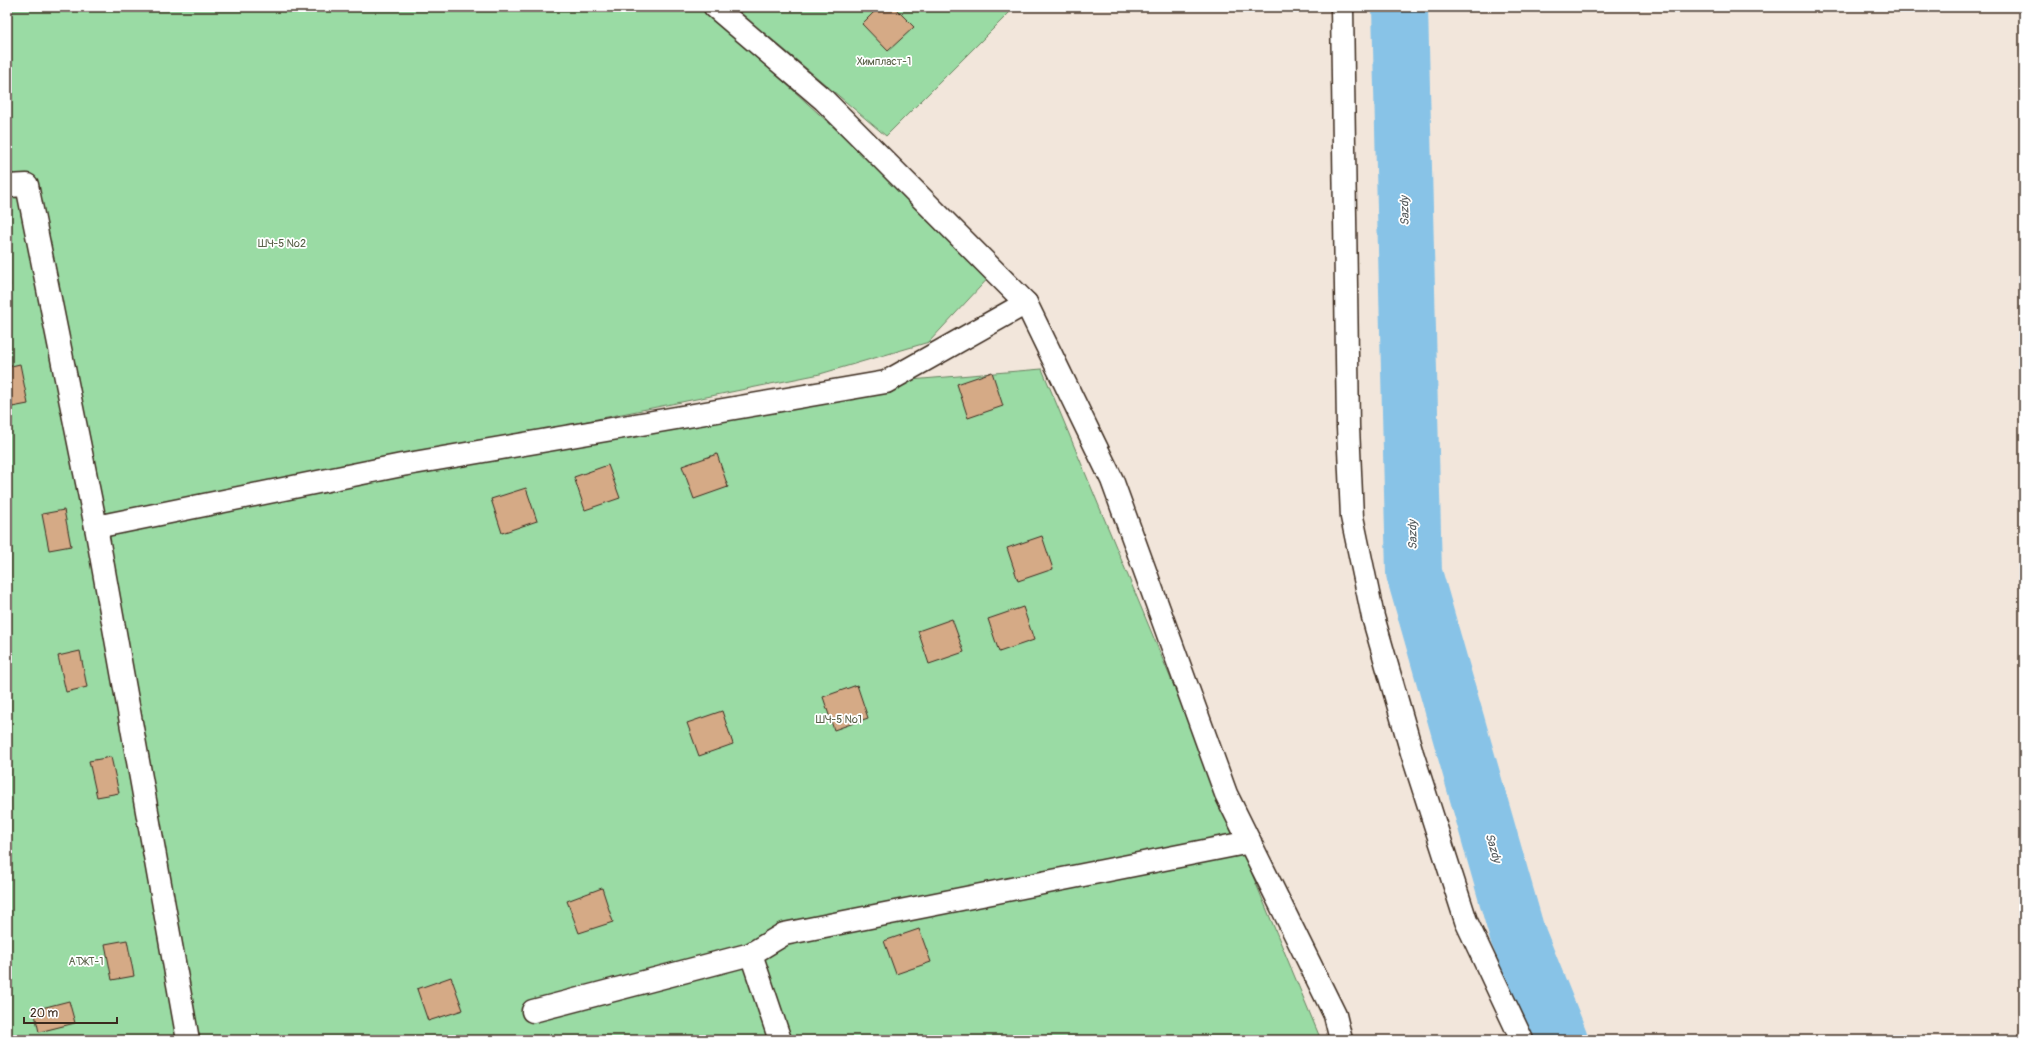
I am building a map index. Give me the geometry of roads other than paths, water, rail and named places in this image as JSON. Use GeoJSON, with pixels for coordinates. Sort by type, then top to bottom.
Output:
{"type":"FeatureCollection","features":[{"type":"Feature","properties":{"kind":"street"},"geometry":{"type":"LineString","coordinates":[[715,7],[824,100],[1026,303],[1112,480],[1226,794],[1335,1015],[1341,1040]]}},
{"type":"Feature","properties":{"kind":"street"},"geometry":{"type":"LineString","coordinates":[[1342,7],[1348,427],[1352,517],[1373,617],[1412,753],[1466,922],[1522,1040]]}},
{"type":"Feature","properties":{"kind":"street"},"geometry":{"type":"LineString","coordinates":[[7,186],[27,185],[96,527],[188,1040]]}},
{"type":"Feature","properties":{"kind":"street"},"geometry":{"type":"LineString","coordinates":[[96,527],[402,465],[886,382],[1026,303]]}},
{"type":"Feature","properties":{"kind":"street"},"geometry":{"type":"LineString","coordinates":[[533,1011],[751,954],[784,934],[1250,842]]}},
{"type":"Feature","properties":{"kind":"street"},"geometry":{"type":"LineString","coordinates":[[751,954],[780,1040]]}},
{"type":"Feature","properties":{"kind":"waterway","name":"Sazdy"},"geometry":{"type":"LineString","coordinates":[[1400,7],[1414,573],[1517,933],[1560,1040]]}},
{"type":"Feature","properties":{"kind":"park label","name":"Химпласт-1"},"geometry":{"type":"Point","coordinates":[884,61]}},
{"type":"Feature","properties":{"kind":"park label","name":"ШЧ-5 №2"},"geometry":{"type":"Point","coordinates":[282,243]}},
{"type":"Feature","properties":{"kind":"park label","name":"ШЧ-5 №1"},"geometry":{"type":"Point","coordinates":[839,719]}},
{"type":"Feature","properties":{"kind":"park label","name":"АТЖТ-1"},"geometry":{"type":"Point","coordinates":[86,961]}}]}
